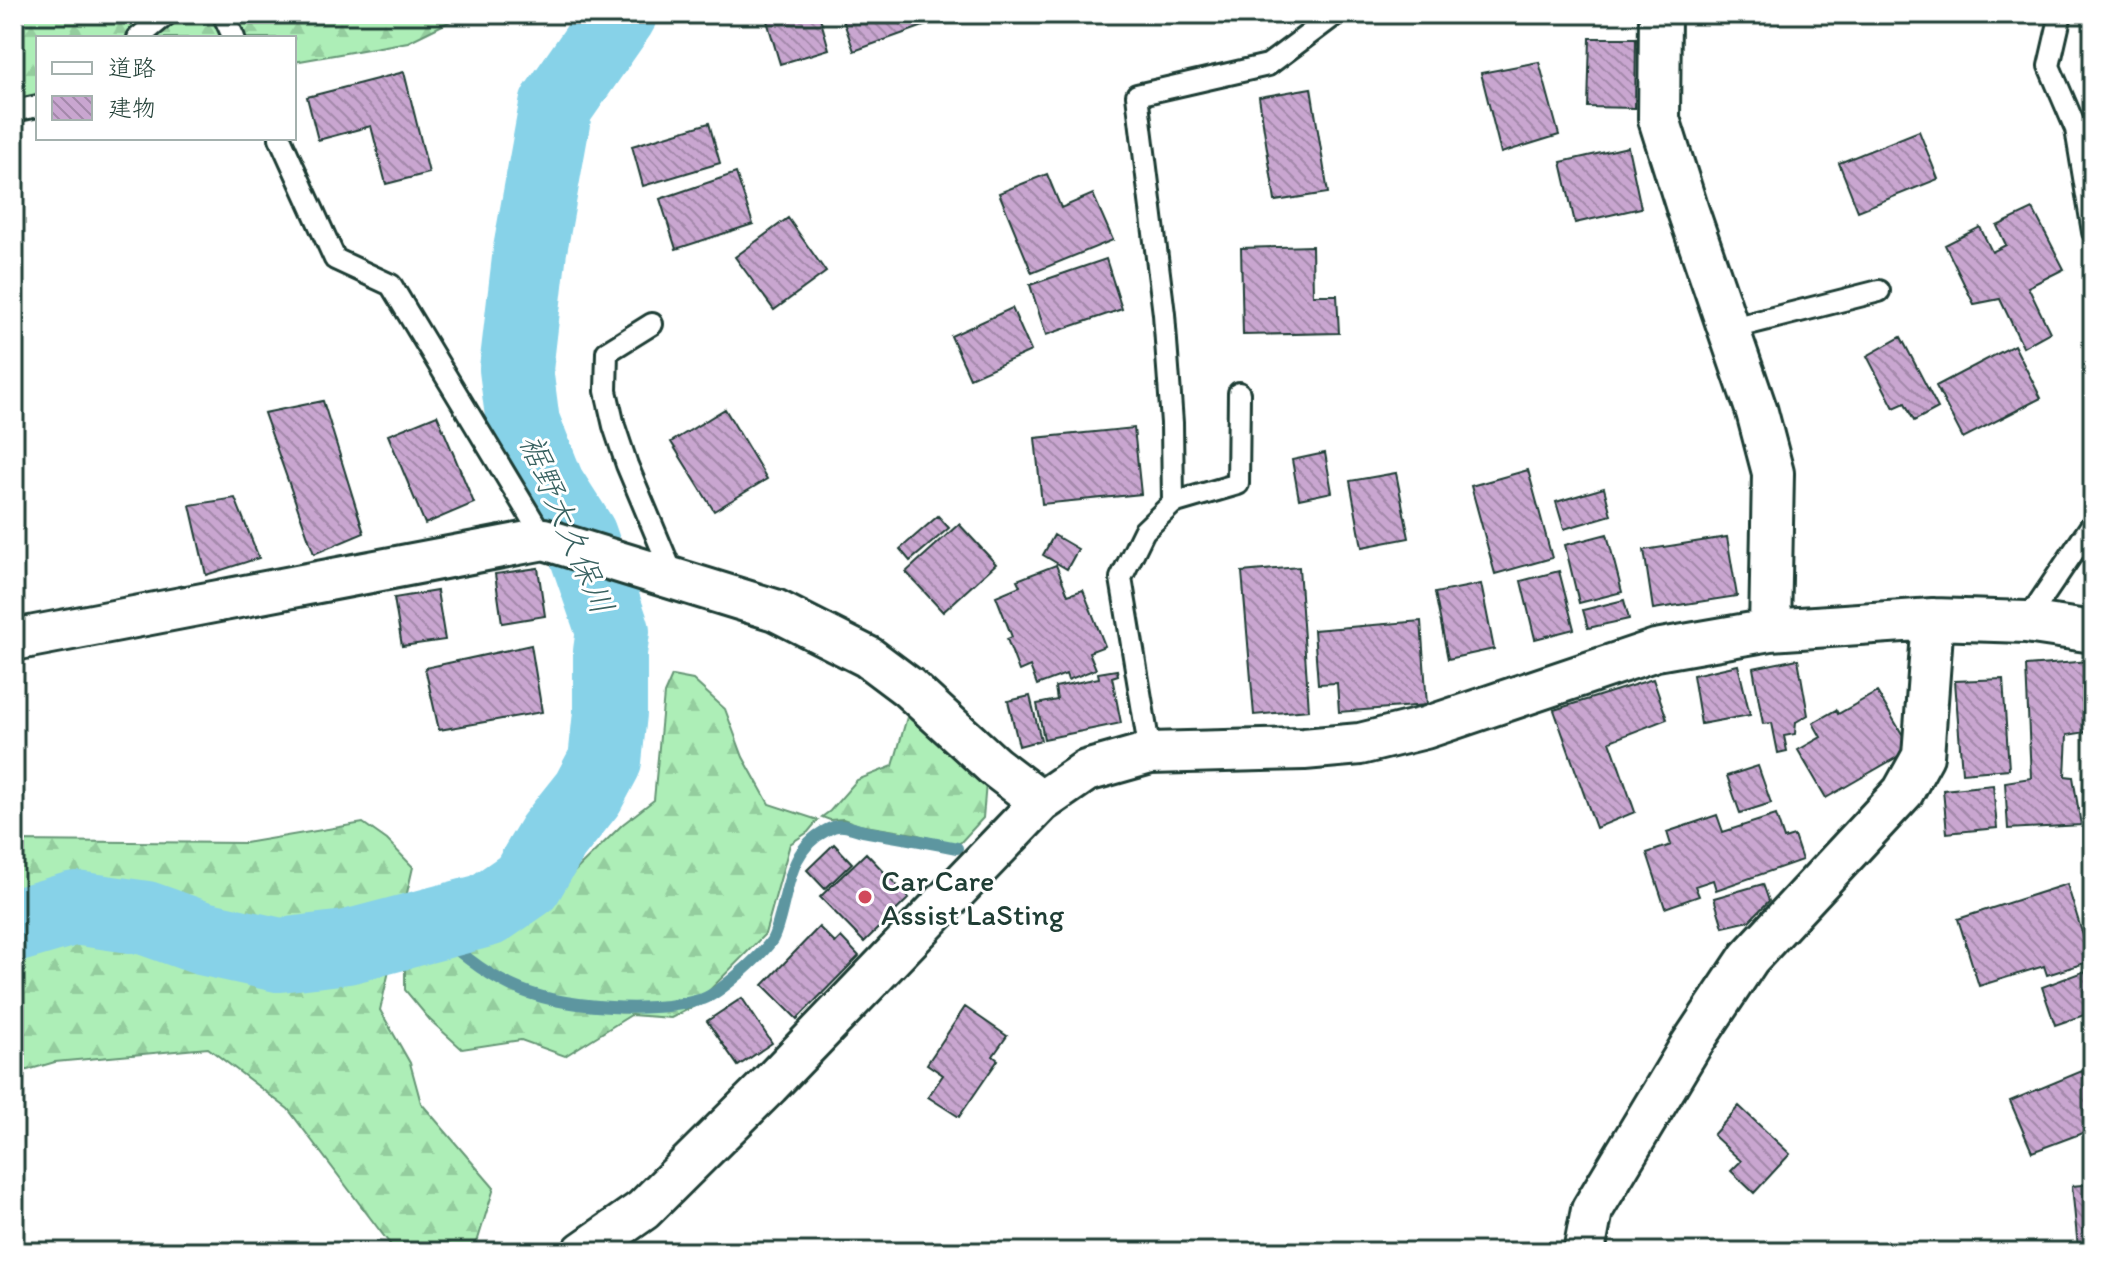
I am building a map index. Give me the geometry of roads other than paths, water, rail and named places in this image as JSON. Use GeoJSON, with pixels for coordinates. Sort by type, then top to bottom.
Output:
{"type":"FeatureCollection","features":[{"type":"Feature","properties":{"kind":"street"},"geometry":{"type":"LineString","coordinates":[[1660,14],[1659,119],[1757,412],[1773,473],[1770,630]]}},
{"type":"Feature","properties":{"kind":"street"},"geometry":{"type":"LineString","coordinates":[[14,640],[544,539],[775,610],[868,657],[908,687],[994,766],[1041,802]]}},
{"type":"Feature","properties":{"kind":"street"},"geometry":{"type":"LineString","coordinates":[[1584,1252],[1592,1210],[1691,1045],[1749,958],[1903,792],[1923,756],[1933,619]]}},
{"type":"Feature","properties":{"kind":"street"},"geometry":{"type":"LineString","coordinates":[[583,1252],[643,1210],[769,1085],[1041,802],[1086,771],[1150,753],[1304,749],[1360,744],[1425,728],[1656,650],[1770,630],[1933,619],[2026,622],[2093,632]]}},
{"type":"Feature","properties":{"kind":"lane"},"geometry":{"type":"LineString","coordinates":[[140,36],[167,14]]}},
{"type":"Feature","properties":{"kind":"lane"},"geometry":{"type":"LineString","coordinates":[[223,14],[233,36]]}},
{"type":"Feature","properties":{"kind":"lane"},"geometry":{"type":"LineString","coordinates":[[1173,503],[1172,423],[1164,314],[1137,95],[1268,65],[1336,14]]}},
{"type":"Feature","properties":{"kind":"lane"},"geometry":{"type":"LineString","coordinates":[[2061,14],[2049,66],[2076,129],[2093,232]]}},
{"type":"Feature","properties":{"kind":"lane"},"geometry":{"type":"LineString","coordinates":[[14,111],[36,106]]}},
{"type":"Feature","properties":{"kind":"lane"},"geometry":{"type":"LineString","coordinates":[[281,140],[335,259],[391,285],[544,539]]}},
{"type":"Feature","properties":{"kind":"lane"},"geometry":{"type":"LineString","coordinates":[[1729,329],[1879,291]]}},
{"type":"Feature","properties":{"kind":"lane"},"geometry":{"type":"LineString","coordinates":[[652,324],[607,352],[606,391],[661,576]]}},
{"type":"Feature","properties":{"kind":"lane"},"geometry":{"type":"LineString","coordinates":[[1150,753],[1121,578],[1144,531],[1173,503],[1238,484],[1239,393]]}},
{"type":"Feature","properties":{"kind":"lane"},"geometry":{"type":"LineString","coordinates":[[2026,622],[2093,523]]}},
{"type":"Feature","properties":{"kind":"waterway","name":"裾野大久保川"},"geometry":{"type":"LineString","coordinates":[[14,926],[75,908],[146,918],[202,938],[279,955],[347,947],[487,910],[526,883],[553,837],[588,793],[605,761],[613,631],[580,536],[548,486],[523,423],[516,369],[530,250],[556,106],[620,14]]}},
{"type":"Feature","properties":{"kind":"waterway"},"geometry":{"type":"LineString","coordinates":[[430,925],[479,966],[500,980],[532,994],[607,1007],[682,1004],[703,999],[720,989],[767,947],[776,931],[799,856],[815,837],[827,830],[844,826],[957,848]]}},
{"type":"Feature","properties":{"kind":"place","name":"Car Care Assist LaSting"},"geometry":{"type":"Point","coordinates":[865,897]}}]}
